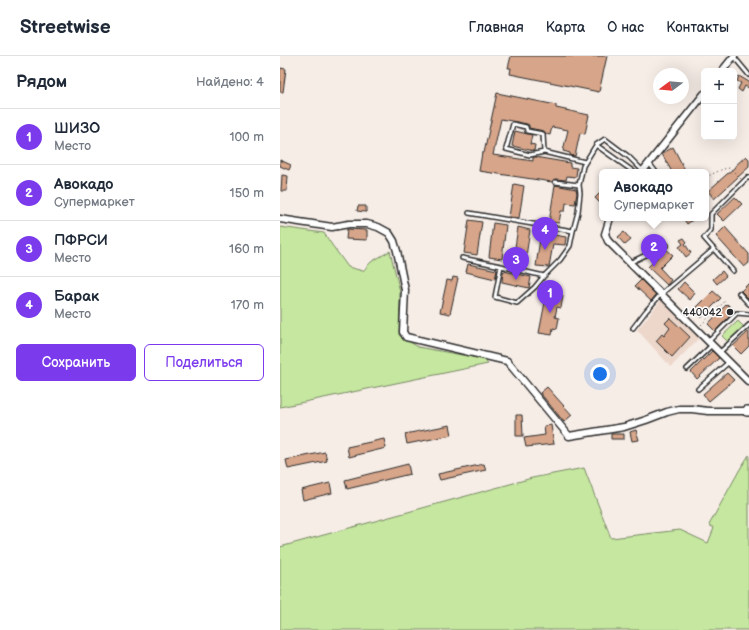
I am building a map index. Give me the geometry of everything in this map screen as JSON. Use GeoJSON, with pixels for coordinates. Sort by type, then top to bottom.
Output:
{"type":"FeatureCollection","features":[{"type":"Feature","properties":{"kind":"street"},"geometry":{"type":"LineString","coordinates":[[724,68],[734,56]]}},
{"type":"Feature","properties":{"kind":"street"},"geometry":{"type":"LineString","coordinates":[[644,169],[701,98]]}},
{"type":"Feature","properties":{"kind":"street"},"geometry":{"type":"LineString","coordinates":[[280,219],[332,227],[349,224],[367,224],[378,227],[389,233],[394,240],[405,290],[404,332],[406,337],[507,361],[569,436],[624,427],[680,409],[748,411]]}},
{"type":"Feature","properties":{"kind":"street"},"geometry":{"type":"LineString","coordinates":[[609,221],[605,234],[608,241],[749,382]]}},
{"type":"Feature","properties":{"kind":"lane"},"geometry":{"type":"LineString","coordinates":[[734,56],[749,75]]}},
{"type":"Feature","properties":{"kind":"lane"},"geometry":{"type":"LineString","coordinates":[[544,152],[543,134],[527,131],[526,127],[513,124],[506,149],[530,155],[544,152],[585,162]]}},
{"type":"Feature","properties":{"kind":"lane"},"geometry":{"type":"LineString","coordinates":[[501,266],[495,297],[517,302],[535,287],[560,260],[570,246],[578,212],[580,193],[579,185],[585,162],[596,145],[605,139],[629,157],[640,169]]}},
{"type":"Feature","properties":{"kind":"lane"},"geometry":{"type":"LineString","coordinates":[[596,145],[630,169]]}},
{"type":"Feature","properties":{"kind":"lane"},"geometry":{"type":"LineString","coordinates":[[649,162],[654,169]]}},
{"type":"Feature","properties":{"kind":"lane"},"geometry":{"type":"LineString","coordinates":[[733,271],[704,238],[711,230],[711,214],[748,177],[749,178]]}},
{"type":"Feature","properties":{"kind":"lane"},"geometry":{"type":"LineString","coordinates":[[555,182],[579,185]]}},
{"type":"Feature","properties":{"kind":"lane"},"geometry":{"type":"LineString","coordinates":[[470,213],[573,231]]}},
{"type":"Feature","properties":{"kind":"lane"},"geometry":{"type":"LineString","coordinates":[[630,263],[667,245]]}},
{"type":"Feature","properties":{"kind":"lane"},"geometry":{"type":"LineString","coordinates":[[634,328],[661,294],[714,249]]}},
{"type":"Feature","properties":{"kind":"lane"},"geometry":{"type":"LineString","coordinates":[[462,258],[544,276]]}},
{"type":"Feature","properties":{"kind":"lane"},"geometry":{"type":"LineString","coordinates":[[739,293],[749,304]]}},
{"type":"Feature","properties":{"kind":"lane"},"geometry":{"type":"LineString","coordinates":[[688,369],[737,313],[749,314]]}},
{"type":"Feature","properties":{"kind":"lane"},"geometry":{"type":"LineString","coordinates":[[719,353],[749,325]]}},
{"type":"Feature","properties":{"kind":"lane"},"geometry":{"type":"LineString","coordinates":[[698,389],[729,362]]}},
{"type":"Feature","properties":{"kind":"path"},"geometry":{"type":"LineString","coordinates":[[709,175],[730,168],[743,182]]}},
{"type":"Feature","properties":{"kind":"path"},"geometry":{"type":"LineString","coordinates":[[697,330],[726,300]]}},
{"type":"Feature","properties":{"kind":"shaded area"},"geometry":{"type":"Polygon","coordinates":[[[662,299],[700,337],[671,367],[637,330],[662,299]]]}},
{"type":"Feature","properties":{"kind":"green space"},"geometry":{"type":"Polygon","coordinates":[[[280,227],[324,233],[348,267],[363,271],[371,262],[390,251],[400,292],[399,335],[418,347],[484,359],[488,364],[280,407],[280,227]]]}},
{"type":"Feature","properties":{"kind":"green space"},"geometry":{"type":"Polygon","coordinates":[[[738,321],[744,327],[728,342],[722,336],[738,321]]]}},
{"type":"Feature","properties":{"kind":"green space"},"geometry":{"type":"Polygon","coordinates":[[[749,455],[749,630],[280,630],[280,547],[532,478],[584,468],[611,538],[680,530],[708,543],[714,528],[709,525],[749,455]]]}},
{"type":"Feature","properties":{"kind":"building"},"geometry":{"type":"Polygon","coordinates":[[[511,56],[607,56],[599,92],[510,74],[511,68],[508,68],[511,56]]]}},
{"type":"Feature","properties":{"kind":"building"},"geometry":{"type":"Polygon","coordinates":[[[280,68],[286,69],[283,92],[280,92],[280,68]]]}},
{"type":"Feature","properties":{"kind":"building"},"geometry":{"type":"Polygon","coordinates":[[[739,76],[749,82],[749,88],[745,86],[742,92],[738,89],[741,83],[737,81],[739,76]]]}},
{"type":"Feature","properties":{"kind":"building"},"geometry":{"type":"Polygon","coordinates":[[[497,93],[556,105],[556,108],[589,115],[585,134],[580,133],[575,156],[563,151],[568,130],[552,127],[550,135],[546,134],[544,131],[529,128],[529,125],[527,124],[501,119],[493,155],[533,161],[533,157],[535,157],[570,163],[570,167],[577,168],[576,177],[567,176],[566,180],[555,179],[552,182],[479,171],[497,93]]]}},
{"type":"Feature","properties":{"kind":"building"},"geometry":{"type":"Polygon","coordinates":[[[515,131],[532,135],[530,144],[535,145],[534,151],[512,146],[515,131]]]}},
{"type":"Feature","properties":{"kind":"building"},"geometry":{"type":"Polygon","coordinates":[[[673,147],[684,169],[670,169],[662,154],[673,147]]]}},
{"type":"Feature","properties":{"kind":"building"},"geometry":{"type":"Polygon","coordinates":[[[746,156],[749,159],[749,167],[714,199],[709,190],[746,156]]]}},
{"type":"Feature","properties":{"kind":"building"},"geometry":{"type":"Polygon","coordinates":[[[280,160],[291,165],[289,170],[280,166],[280,160]]]}},
{"type":"Feature","properties":{"kind":"building"},"geometry":{"type":"Polygon","coordinates":[[[282,175],[288,176],[287,191],[281,191],[282,175]]]}},
{"type":"Feature","properties":{"kind":"building"},"geometry":{"type":"Polygon","coordinates":[[[514,184],[524,186],[519,218],[509,217],[514,184]]]}},
{"type":"Feature","properties":{"kind":"building"},"geometry":{"type":"Polygon","coordinates":[[[555,185],[576,189],[577,193],[575,204],[566,203],[565,211],[561,211],[559,223],[549,222],[555,185]]]}},
{"type":"Feature","properties":{"kind":"building"},"geometry":{"type":"Polygon","coordinates":[[[599,194],[599,202],[595,198],[599,194]]]}},
{"type":"Feature","properties":{"kind":"building"},"geometry":{"type":"Polygon","coordinates":[[[735,197],[742,204],[724,221],[717,214],[735,197]]]}},
{"type":"Feature","properties":{"kind":"building"},"geometry":{"type":"Polygon","coordinates":[[[358,206],[366,206],[366,212],[357,211],[358,206]]]}},
{"type":"Feature","properties":{"kind":"building"},"geometry":{"type":"Polygon","coordinates":[[[469,220],[482,222],[477,255],[464,253],[469,220]]]}},
{"type":"Feature","properties":{"kind":"building"},"geometry":{"type":"Polygon","coordinates":[[[493,223],[506,225],[502,259],[489,257],[493,223]]]}},
{"type":"Feature","properties":{"kind":"building"},"geometry":{"type":"Polygon","coordinates":[[[518,227],[530,230],[525,263],[513,261],[518,227]]]}},
{"type":"Feature","properties":{"kind":"building"},"geometry":{"type":"Polygon","coordinates":[[[725,227],[749,254],[749,263],[744,267],[716,236],[725,227]]]}},
{"type":"Feature","properties":{"kind":"building"},"geometry":{"type":"Polygon","coordinates":[[[347,229],[367,230],[367,240],[346,239],[347,229]]]}},
{"type":"Feature","properties":{"kind":"building"},"geometry":{"type":"Polygon","coordinates":[[[541,232],[566,237],[565,245],[553,244],[549,267],[536,266],[541,232]]]}},
{"type":"Feature","properties":{"kind":"building"},"geometry":{"type":"Polygon","coordinates":[[[624,232],[631,240],[625,245],[618,237],[624,232]]]}},
{"type":"Feature","properties":{"kind":"building"},"geometry":{"type":"Polygon","coordinates":[[[684,238],[687,242],[685,244],[691,253],[686,257],[679,247],[683,244],[680,240],[684,238]]]}},
{"type":"Feature","properties":{"kind":"building"},"geometry":{"type":"Polygon","coordinates":[[[666,249],[673,255],[660,268],[671,280],[667,285],[648,267],[666,249]]]}},
{"type":"Feature","properties":{"kind":"building"},"geometry":{"type":"Polygon","coordinates":[[[468,264],[497,270],[495,279],[466,272],[468,264]]]}},
{"type":"Feature","properties":{"kind":"building"},"geometry":{"type":"Polygon","coordinates":[[[504,271],[531,277],[529,288],[502,282],[504,271]]]}},
{"type":"Feature","properties":{"kind":"building"},"geometry":{"type":"Polygon","coordinates":[[[722,271],[726,276],[717,284],[713,279],[722,271]]]}},
{"type":"Feature","properties":{"kind":"building"},"geometry":{"type":"Polygon","coordinates":[[[453,277],[458,278],[450,314],[440,312],[447,280],[452,281],[453,277]]]}},
{"type":"Feature","properties":{"kind":"building"},"geometry":{"type":"Polygon","coordinates":[[[641,280],[656,295],[651,301],[635,286],[641,280]]]}},
{"type":"Feature","properties":{"kind":"building"},"geometry":{"type":"Polygon","coordinates":[[[684,282],[695,293],[690,300],[678,289],[684,282]]]}},
{"type":"Feature","properties":{"kind":"building"},"geometry":{"type":"Polygon","coordinates":[[[749,283],[749,299],[741,291],[749,283]]]}},
{"type":"Feature","properties":{"kind":"building"},"geometry":{"type":"Polygon","coordinates":[[[713,291],[721,298],[701,318],[694,310],[713,291]]]}},
{"type":"Feature","properties":{"kind":"building"},"geometry":{"type":"Polygon","coordinates":[[[552,294],[563,296],[561,308],[557,307],[555,317],[559,318],[557,329],[553,328],[552,335],[539,333],[546,297],[551,298],[552,294]]]}},
{"type":"Feature","properties":{"kind":"building"},"geometry":{"type":"Polygon","coordinates":[[[727,304],[735,311],[715,331],[708,324],[727,304]]]}},
{"type":"Feature","properties":{"kind":"building"},"geometry":{"type":"Polygon","coordinates":[[[670,318],[690,337],[672,357],[656,341],[662,334],[664,336],[670,328],[665,323],[670,318]]]}},
{"type":"Feature","properties":{"kind":"building"},"geometry":{"type":"Polygon","coordinates":[[[749,331],[749,346],[741,354],[733,346],[749,331]]]}},
{"type":"Feature","properties":{"kind":"building"},"geometry":{"type":"Polygon","coordinates":[[[712,351],[719,358],[697,379],[691,372],[712,351]]]}},
{"type":"Feature","properties":{"kind":"building"},"geometry":{"type":"Polygon","coordinates":[[[727,373],[734,380],[709,401],[703,394],[727,373]]]}},
{"type":"Feature","properties":{"kind":"building"},"geometry":{"type":"Polygon","coordinates":[[[547,387],[572,415],[564,422],[540,393],[547,387]]]}},
{"type":"Feature","properties":{"kind":"building"},"geometry":{"type":"Polygon","coordinates":[[[516,415],[522,415],[523,436],[516,436],[516,415]]]}},
{"type":"Feature","properties":{"kind":"building"},"geometry":{"type":"Polygon","coordinates":[[[450,425],[452,435],[407,444],[405,434],[450,425]]]}},
{"type":"Feature","properties":{"kind":"building"},"geometry":{"type":"Polygon","coordinates":[[[551,425],[554,444],[526,447],[524,438],[545,435],[544,426],[551,425]]]}},
{"type":"Feature","properties":{"kind":"building"},"geometry":{"type":"Polygon","coordinates":[[[636,430],[639,440],[632,441],[630,432],[636,430]]]}},
{"type":"Feature","properties":{"kind":"building"},"geometry":{"type":"Polygon","coordinates":[[[611,434],[624,434],[624,439],[611,439],[611,434]]]}},
{"type":"Feature","properties":{"kind":"building"},"geometry":{"type":"Polygon","coordinates":[[[384,439],[386,448],[349,457],[347,447],[384,439]]]}},
{"type":"Feature","properties":{"kind":"building"},"geometry":{"type":"Polygon","coordinates":[[[325,452],[327,461],[288,469],[286,460],[325,452]]]}},
{"type":"Feature","properties":{"kind":"building"},"geometry":{"type":"Polygon","coordinates":[[[408,464],[410,474],[347,489],[345,480],[408,464]]]}},
{"type":"Feature","properties":{"kind":"building"},"geometry":{"type":"Polygon","coordinates":[[[484,464],[486,470],[440,480],[438,474],[484,464]]]}},
{"type":"Feature","properties":{"kind":"building"},"geometry":{"type":"Polygon","coordinates":[[[330,483],[332,493],[303,500],[301,490],[330,483]]]}},
{"type":"Feature","properties":{"kind":"place","name":"Барак"},"geometry":{"type":"Point","coordinates":[545,250]}},
{"type":"Feature","properties":{"kind":"place","name":"Авокадо"},"geometry":{"type":"Point","coordinates":[654,267]}},
{"type":"Feature","properties":{"kind":"place","name":"ПФРСИ"},"geometry":{"type":"Point","coordinates":[516,280]}},
{"type":"Feature","properties":{"kind":"place","name":"440042"},"geometry":{"type":"Point","coordinates":[730,312]}},
{"type":"Feature","properties":{"kind":"place","name":"ШИЗО"},"geometry":{"type":"Point","coordinates":[550,313]}}]}
